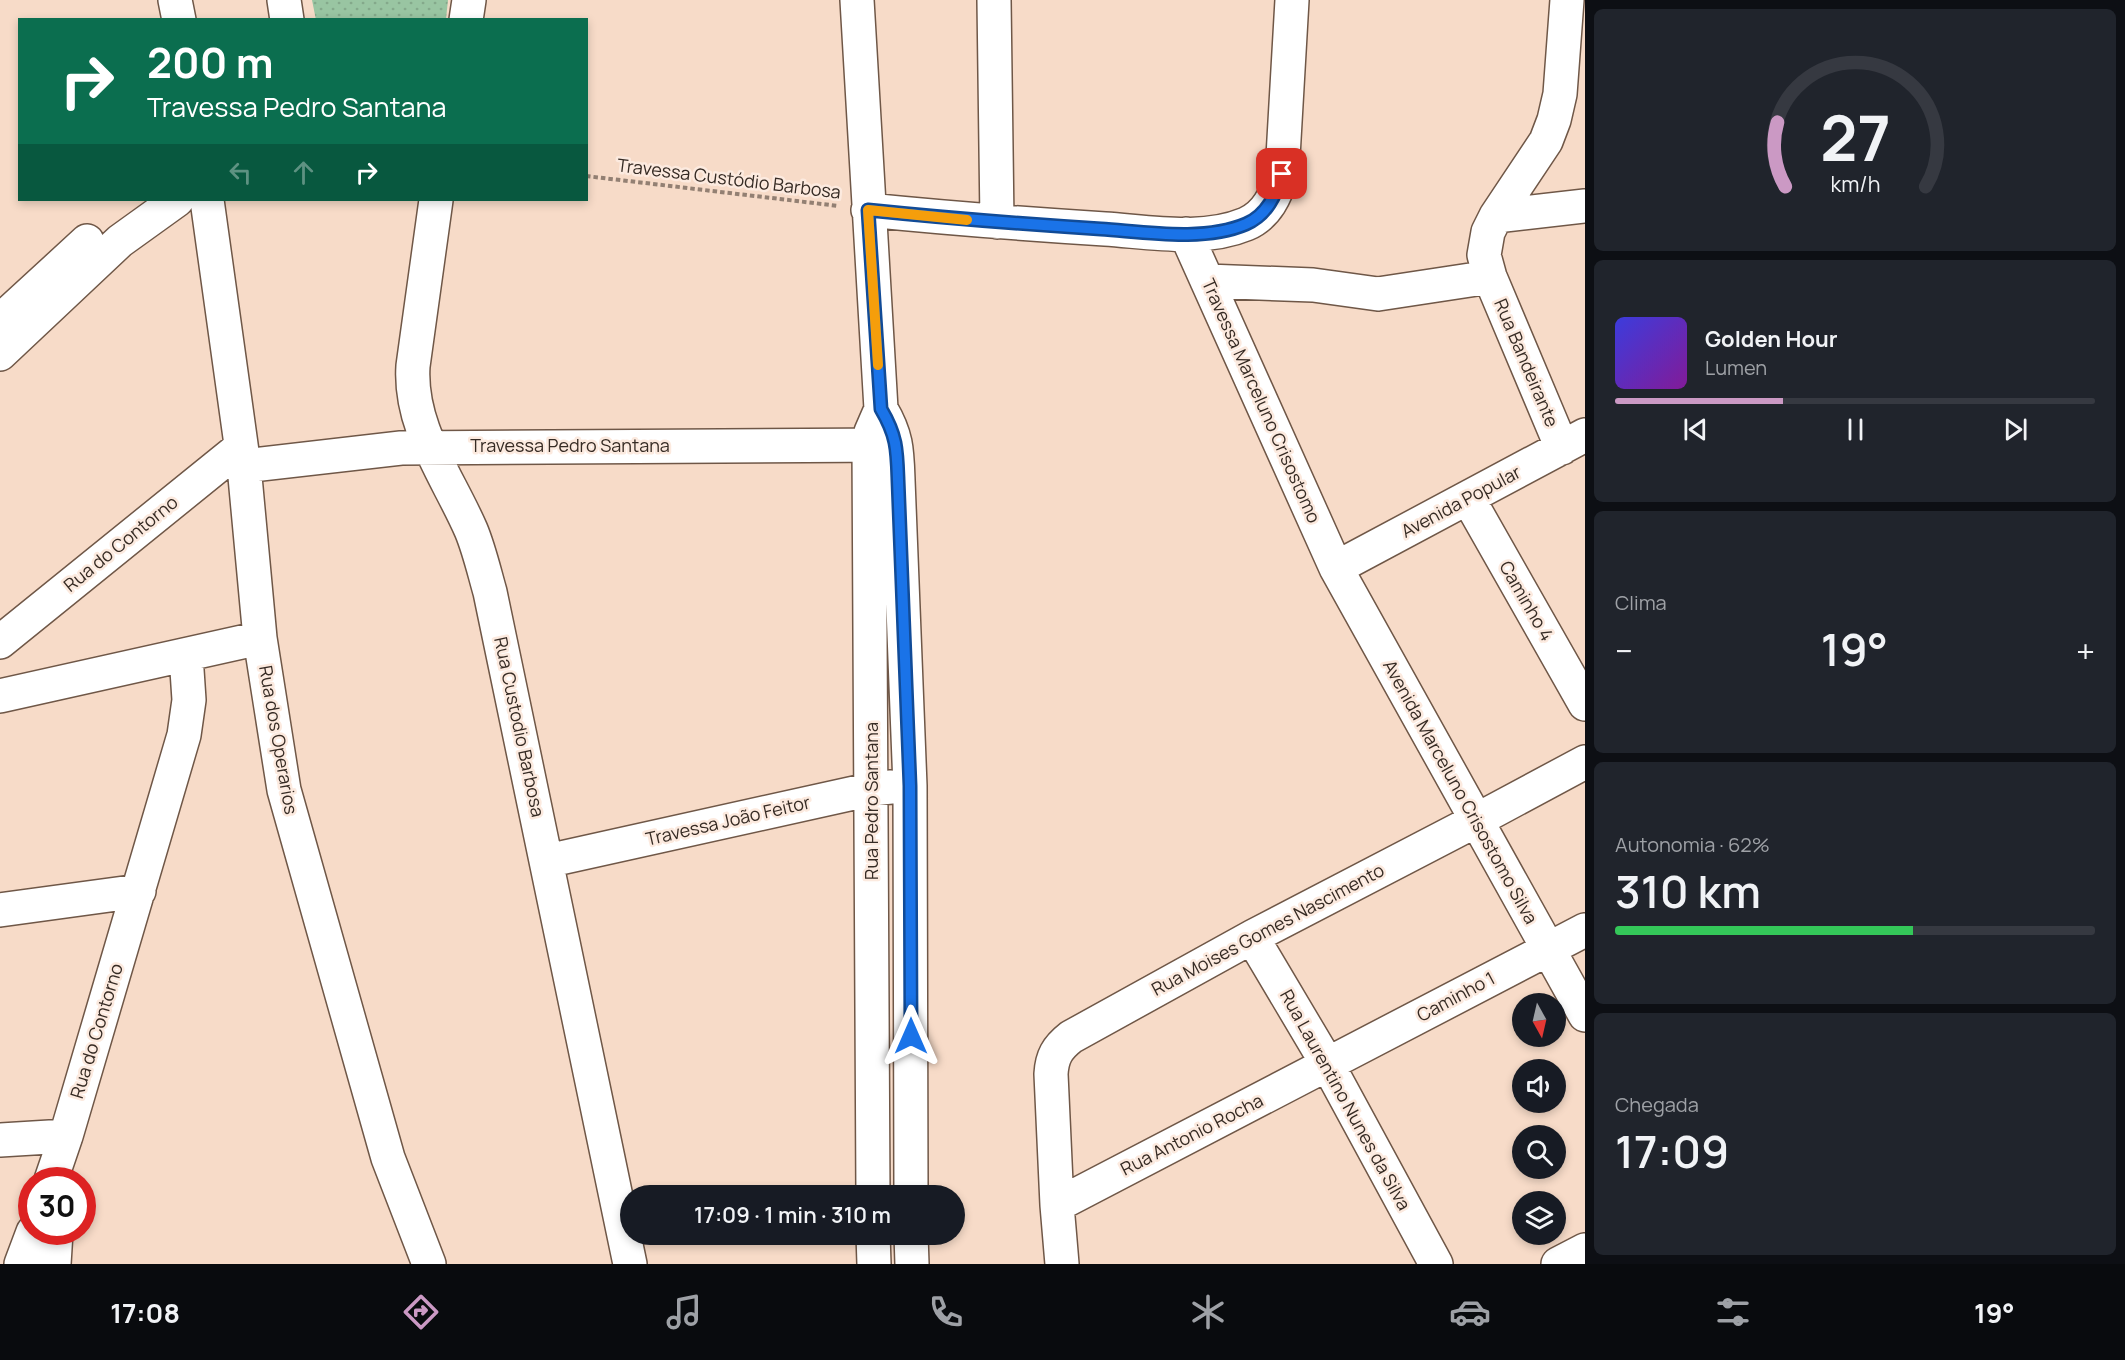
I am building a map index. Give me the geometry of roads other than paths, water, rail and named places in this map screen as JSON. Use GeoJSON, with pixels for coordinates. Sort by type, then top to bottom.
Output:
{"type":"FeatureCollection","features":[{"type":"Feature","properties":{"kind":"street"},"geometry":{"type":"LineString","coordinates":[[175,0],[178,18]]}},
{"type":"Feature","properties":{"kind":"street"},"geometry":{"type":"LineString","coordinates":[[284,0],[287,18]]}},
{"type":"Feature","properties":{"kind":"street"},"geometry":{"type":"LineString","coordinates":[[466,18],[470,0]]}},
{"type":"Feature","properties":{"kind":"street","name":"Rua Pedro Santana"},"geometry":{"type":"LineString","coordinates":[[857,0],[881,409],[874,424],[883,445],[910,786],[911,1185]]}},
{"type":"Feature","properties":{"kind":"street"},"geometry":{"type":"LineString","coordinates":[[994,0],[997,222]]}},
{"type":"Feature","properties":{"kind":"street"},"geometry":{"type":"LineString","coordinates":[[868,210],[997,222],[1186,234],[1222,231],[1246,224],[1261,214],[1270,203],[1277,193],[1282,174],[1292,0]]}},
{"type":"Feature","properties":{"kind":"street","name":"Rua Bandeirante"},"geometry":{"type":"LineString","coordinates":[[1567,0],[1560,94],[1554,120],[1545,141],[1496,216],[1488,232],[1484,255],[1490,278],[1573,442]]}},
{"type":"Feature","properties":{"kind":"street"},"geometry":{"type":"LineString","coordinates":[[0,321],[105,225],[136,201]]}},
{"type":"Feature","properties":{"kind":"street"},"geometry":{"type":"LineString","coordinates":[[0,354],[120,241],[176,201]]}},
{"type":"Feature","properties":{"kind":"street","name":"Rua dos Operarios"},"geometry":{"type":"LineString","coordinates":[[207,201],[243,456],[260,638],[284,790],[388,1158],[429,1264]]}},
{"type":"Feature","properties":{"kind":"street","name":"Rua Custodio Barbosa"},"geometry":{"type":"LineString","coordinates":[[436,201],[412,385],[417,412],[430,447],[472,533],[490,592],[630,1264]]}},
{"type":"Feature","properties":{"kind":"street"},"geometry":{"type":"LineString","coordinates":[[1496,216],[1585,206]]}},
{"type":"Feature","properties":{"kind":"street","name":"Travessa Marceluno Crisostomo"},"geometry":{"type":"LineString","coordinates":[[1186,234],[1336,568]]}},
{"type":"Feature","properties":{"kind":"street"},"geometry":{"type":"LineString","coordinates":[[1207,281],[1313,285],[1378,294],[1490,278]]}},
{"type":"Feature","properties":{"kind":"street","name":"Avenida Popular"},"geometry":{"type":"LineString","coordinates":[[1336,568],[1573,442]]}},
{"type":"Feature","properties":{"kind":"street","name":"Rua Pedro Santana"},"geometry":{"type":"LineString","coordinates":[[873,1185],[872,789],[883,445]]}},
{"type":"Feature","properties":{"kind":"street","name":"Travessa Pedro Santana"},"geometry":{"type":"LineString","coordinates":[[243,456],[430,447],[883,445]]}},
{"type":"Feature","properties":{"kind":"street","name":"Rua do Contorno"},"geometry":{"type":"LineString","coordinates":[[0,642],[243,456]]}},
{"type":"Feature","properties":{"kind":"street","name":"Caminho 4"},"geometry":{"type":"LineString","coordinates":[[1468,498],[1585,704]]}},
{"type":"Feature","properties":{"kind":"street","name":"Avenida Marceluno Crisostomo Silva"},"geometry":{"type":"LineString","coordinates":[[1336,568],[1585,1015]]}},
{"type":"Feature","properties":{"kind":"street"},"geometry":{"type":"LineString","coordinates":[[0,696],[260,638]]}},
{"type":"Feature","properties":{"kind":"street","name":"Rua do Contorno"},"geometry":{"type":"LineString","coordinates":[[55,1167],[184,735],[189,700],[186,655]]}},
{"type":"Feature","properties":{"kind":"street","name":"Rua Moises Gomes Nascimento"},"geometry":{"type":"LineString","coordinates":[[1057,1205],[1052,1064],[1062,1044],[1252,937],[1585,762]]}},
{"type":"Feature","properties":{"kind":"street","name":"Travessa João Feitor"},"geometry":{"type":"LineString","coordinates":[[547,861],[872,789],[910,786]]}},
{"type":"Feature","properties":{"kind":"street"},"geometry":{"type":"LineString","coordinates":[[0,910],[139,891]]}},
{"type":"Feature","properties":{"kind":"street","name":"Caminho 1"},"geometry":{"type":"LineString","coordinates":[[1328,1065],[1585,930]]}},
{"type":"Feature","properties":{"kind":"street","name":"Rua Laurentino Nunes da Silva"},"geometry":{"type":"LineString","coordinates":[[1252,937],[1328,1065],[1436,1264]]}},
{"type":"Feature","properties":{"kind":"street","name":"Rua Antonio Rocha"},"geometry":{"type":"LineString","coordinates":[[1057,1205],[1328,1065]]}},
{"type":"Feature","properties":{"kind":"street"},"geometry":{"type":"LineString","coordinates":[[0,1140],[66,1136]]}},
{"type":"Feature","properties":{"kind":"street"},"geometry":{"type":"LineString","coordinates":[[1057,1205],[1062,1264]]}},
{"type":"Feature","properties":{"kind":"street"},"geometry":{"type":"LineString","coordinates":[[21,1264],[28,1245]]}},
{"type":"Feature","properties":{"kind":"street"},"geometry":{"type":"LineString","coordinates":[[54,1264],[55,1245]]}},
{"type":"Feature","properties":{"kind":"street"},"geometry":{"type":"LineString","coordinates":[[873,1245],[874,1264]]}},
{"type":"Feature","properties":{"kind":"street"},"geometry":{"type":"LineString","coordinates":[[911,1245],[912,1264]]}},
{"type":"Feature","properties":{"kind":"street"},"geometry":{"type":"LineString","coordinates":[[1558,1264],[1585,1250]]}}]}
